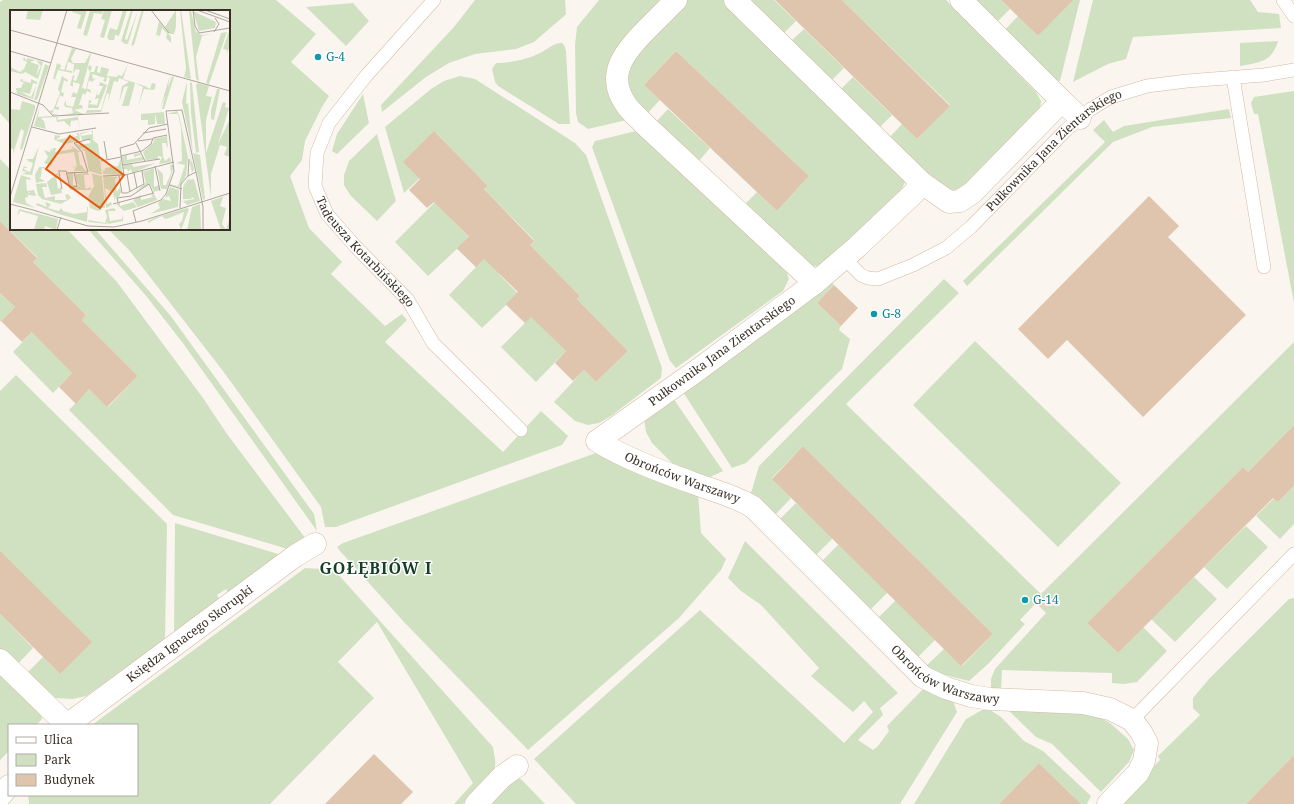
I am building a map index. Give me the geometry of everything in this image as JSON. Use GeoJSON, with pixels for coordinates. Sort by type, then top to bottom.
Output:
{"type":"FeatureCollection","features":[{"type":"Feature","properties":{"kind":"street"},"geometry":{"type":"LineString","coordinates":[[676,0],[630,46],[621,61],[616,76],[619,91],[627,106],[644,124],[815,283]]}},
{"type":"Feature","properties":{"kind":"street"},"geometry":{"type":"LineString","coordinates":[[735,0],[922,183],[949,202],[960,201],[972,193],[1062,101]]}},
{"type":"Feature","properties":{"kind":"street"},"geometry":{"type":"LineString","coordinates":[[961,0],[1080,118]]}},
{"type":"Feature","properties":{"kind":"street","name":"Pułkownika Jana Zientarskiego"},"geometry":{"type":"LineString","coordinates":[[597,441],[699,369],[815,283],[857,247],[913,194],[922,183]]}},
{"type":"Feature","properties":{"kind":"street","name":"Obrońców Warszawy"},"geometry":{"type":"LineString","coordinates":[[597,441],[619,453],[693,483],[740,499],[753,507],[923,677],[946,688],[971,696],[991,699],[1083,702],[1110,709],[1132,720]]}},
{"type":"Feature","properties":{"kind":"street","name":"Księdza Ignacego Skorupki"},"geometry":{"type":"LineString","coordinates":[[68,724],[295,556],[315,544]]}},
{"type":"Feature","properties":{"kind":"street"},"geometry":{"type":"LineString","coordinates":[[0,660],[66,724]]}},
{"type":"Feature","properties":{"kind":"street"},"geometry":{"type":"LineString","coordinates":[[1108,804],[1138,773],[1144,761],[1146,743],[1142,732],[1132,720]]}},
{"type":"Feature","properties":{"kind":"street"},"geometry":{"type":"LineString","coordinates":[[476,804],[503,776],[517,766]]}},
{"type":"Feature","properties":{"kind":"street"},"geometry":{"type":"LineString","coordinates":[[7,804],[0,796],[8,787]]}},
{"type":"Feature","properties":{"kind":"lane","name":"Tadeusza Kotarbińskiego"},"geometry":{"type":"LineString","coordinates":[[434,0],[366,76],[329,123],[317,153],[315,186],[327,214],[355,246],[408,300],[433,343],[521,430]]}},
{"type":"Feature","properties":{"kind":"lane"},"geometry":{"type":"LineString","coordinates":[[1283,0],[1294,16]]}},
{"type":"Feature","properties":{"kind":"lane","name":"Pułkownika Jana Zientarskiego"},"geometry":{"type":"LineString","coordinates":[[844,258],[861,275],[868,278],[878,279],[913,265],[946,248],[971,228],[1066,130],[1091,109],[1112,97],[1147,86],[1264,75],[1294,70]]}},
{"type":"Feature","properties":{"kind":"lane"},"geometry":{"type":"LineString","coordinates":[[1233,77],[1264,267]]}},
{"type":"Feature","properties":{"kind":"lane"},"geometry":{"type":"LineString","coordinates":[[1132,720],[1294,554]]}},
{"type":"Feature","properties":{"kind":"green space"},"geometry":{"type":"Polygon","coordinates":[[[3,0],[276,0],[316,34],[291,62],[329,96],[305,141],[302,160],[290,176],[309,228],[342,262],[331,274],[385,326],[402,314],[407,320],[385,342],[503,452],[541,411],[568,436],[562,445],[336,527],[325,527],[321,507],[223,371],[129,250],[109,230],[230,230],[230,10],[10,10],[10,124],[0,113],[0,2],[3,0]]]}},
{"type":"Feature","properties":{"kind":"green space"},"geometry":{"type":"Polygon","coordinates":[[[475,0],[565,0],[566,14],[534,42],[516,49],[475,54],[449,63],[426,77],[382,112],[381,105],[454,27],[475,0]]]}},
{"type":"Feature","properties":{"kind":"green space"},"geometry":{"type":"Polygon","coordinates":[[[599,0],[667,0],[617,53],[631,119],[588,129],[578,122],[576,113],[575,45],[577,27],[599,0]]]}},
{"type":"Feature","properties":{"kind":"green space"},"geometry":{"type":"Polygon","coordinates":[[[684,0],[725,0],[904,175],[905,182],[902,189],[826,261],[818,266],[811,266],[743,206],[757,192],[777,211],[809,176],[676,51],[644,85],[660,100],[646,115],[634,103],[622,69],[684,0]]]}},
{"type":"Feature","properties":{"kind":"green space"},"geometry":{"type":"Polygon","coordinates":[[[748,0],[774,0],[796,21],[783,34],[748,0]]]}},
{"type":"Feature","properties":{"kind":"green space"},"geometry":{"type":"Polygon","coordinates":[[[842,0],[946,0],[1036,92],[1041,101],[1040,111],[962,188],[952,190],[942,187],[888,139],[902,124],[917,139],[950,105],[842,0]]]}},
{"type":"Feature","properties":{"kind":"green space"},"geometry":{"type":"Polygon","coordinates":[[[969,0],[1001,0],[1010,9],[994,25],[969,0]]]}},
{"type":"Feature","properties":{"kind":"green space"},"geometry":{"type":"Polygon","coordinates":[[[1068,0],[1080,0],[1060,81],[1056,80],[1001,34],[1018,16],[1038,36],[1068,0]]]}},
{"type":"Feature","properties":{"kind":"green space"},"geometry":{"type":"Polygon","coordinates":[[[1093,0],[1250,0],[1258,12],[1279,14],[1281,28],[1133,37],[1126,59],[1108,64],[1073,82],[1093,0]]]}},
{"type":"Feature","properties":{"kind":"green space"},"geometry":{"type":"Polygon","coordinates":[[[353,3],[369,21],[346,46],[306,7],[353,3]]]}},
{"type":"Feature","properties":{"kind":"green space"},"geometry":{"type":"Polygon","coordinates":[[[804,29],[844,68],[831,81],[791,41],[804,29]]]}},
{"type":"Feature","properties":{"kind":"green space"},"geometry":{"type":"Polygon","coordinates":[[[1278,41],[1269,57],[1259,62],[1240,66],[1240,43],[1278,41]]]}},
{"type":"Feature","properties":{"kind":"green space"},"geometry":{"type":"Polygon","coordinates":[[[562,43],[566,51],[570,124],[559,124],[498,86],[495,82],[492,69],[496,63],[526,59],[554,45],[562,43]]]}},
{"type":"Feature","properties":{"kind":"green space"},"geometry":{"type":"Polygon","coordinates":[[[460,76],[475,79],[575,143],[586,155],[662,368],[661,378],[611,416],[599,423],[588,425],[575,421],[554,402],[584,370],[596,382],[628,351],[577,299],[580,296],[530,245],[534,240],[484,189],[488,186],[434,131],[420,178],[404,193],[385,127],[431,89],[444,81],[460,76]]]}},
{"type":"Feature","properties":{"kind":"green space"},"geometry":{"type":"Polygon","coordinates":[[[853,77],[892,115],[879,128],[840,90],[853,77]]]}},
{"type":"Feature","properties":{"kind":"green space"},"geometry":{"type":"Polygon","coordinates":[[[1294,91],[1294,303],[1258,114],[1254,114],[1251,103],[1254,97],[1294,91]]]}},
{"type":"Feature","properties":{"kind":"green space"},"geometry":{"type":"Polygon","coordinates":[[[363,94],[369,123],[337,154],[332,151],[337,134],[363,94]]]}},
{"type":"Feature","properties":{"kind":"green space"},"geometry":{"type":"Polygon","coordinates":[[[668,109],[710,148],[698,162],[656,122],[668,109]]]}},
{"type":"Feature","properties":{"kind":"green space"},"geometry":{"type":"Polygon","coordinates":[[[1229,109],[1231,118],[1152,127],[1113,142],[967,286],[963,281],[1105,142],[1093,130],[1104,120],[1113,132],[1124,126],[1229,109]]]}},
{"type":"Feature","properties":{"kind":"green space"},"geometry":{"type":"Polygon","coordinates":[[[644,129],[786,270],[789,279],[783,291],[676,368],[670,361],[665,348],[592,147],[595,141],[644,129]]]}},
{"type":"Feature","properties":{"kind":"green space"},"geometry":{"type":"Polygon","coordinates":[[[377,134],[396,201],[377,221],[350,195],[344,185],[344,175],[349,161],[377,134]]]}},
{"type":"Feature","properties":{"kind":"green space"},"geometry":{"type":"Polygon","coordinates":[[[0,159],[10,169],[10,230],[68,230],[117,282],[203,398],[227,434],[306,539],[291,550],[173,515],[69,410],[89,389],[108,407],[138,376],[82,320],[86,315],[33,262],[37,257],[0,221],[0,159]]]}},
{"type":"Feature","properties":{"kind":"green space"},"geometry":{"type":"Polygon","coordinates":[[[439,198],[451,219],[502,271],[499,274],[549,325],[545,330],[566,351],[536,382],[501,347],[525,323],[506,305],[482,328],[449,295],[476,267],[457,249],[428,276],[395,242],[439,198]]]}},
{"type":"Feature","properties":{"kind":"green space"},"geometry":{"type":"Polygon","coordinates":[[[89,230],[96,230],[170,315],[314,514],[317,531],[182,342],[147,297],[89,230]]]}},
{"type":"Feature","properties":{"kind":"green space"},"geometry":{"type":"Polygon","coordinates":[[[944,279],[959,293],[846,404],[1041,594],[1294,342],[1294,425],[1248,472],[1243,467],[1087,623],[1118,653],[1143,627],[1167,651],[1137,682],[1124,684],[1112,683],[1112,673],[1002,670],[1001,691],[991,689],[991,679],[995,669],[1046,613],[1036,603],[1020,620],[1025,624],[988,664],[969,681],[941,674],[925,667],[944,649],[962,666],[993,634],[803,446],[772,478],[791,498],[774,516],[751,493],[759,466],[944,279]]]}},
{"type":"Feature","properties":{"kind":"green space"},"geometry":{"type":"Polygon","coordinates":[[[831,281],[834,285],[817,303],[841,326],[839,330],[850,339],[842,369],[746,463],[732,468],[683,392],[831,281]]]}},
{"type":"Feature","properties":{"kind":"green space"},"geometry":{"type":"Polygon","coordinates":[[[0,293],[15,307],[0,322],[0,293]]]}},
{"type":"Feature","properties":{"kind":"green space"},"geometry":{"type":"Polygon","coordinates":[[[36,328],[72,373],[53,393],[13,352],[36,328]]]}},
{"type":"Feature","properties":{"kind":"green space"},"geometry":{"type":"Polygon","coordinates":[[[975,341],[1121,483],[1058,547],[913,405],[975,341]]]}},
{"type":"Feature","properties":{"kind":"green space"},"geometry":{"type":"Polygon","coordinates":[[[16,375],[167,524],[165,640],[86,696],[73,699],[54,698],[26,674],[43,657],[60,674],[0,551],[0,391],[16,375]]]}},
{"type":"Feature","properties":{"kind":"green space"},"geometry":{"type":"Polygon","coordinates":[[[673,398],[723,471],[706,479],[674,465],[652,443],[646,432],[644,419],[673,398]]]}},
{"type":"Feature","properties":{"kind":"green space"},"geometry":{"type":"Polygon","coordinates":[[[596,453],[698,492],[701,533],[726,559],[721,570],[679,618],[528,750],[404,622],[337,547],[343,543],[596,453]]]}},
{"type":"Feature","properties":{"kind":"green space"},"geometry":{"type":"Polygon","coordinates":[[[1294,486],[1294,524],[1280,539],[1256,516],[1274,498],[1278,502],[1294,486]]]}},
{"type":"Feature","properties":{"kind":"green space"},"geometry":{"type":"Polygon","coordinates":[[[796,503],[833,538],[814,557],[778,521],[796,503]]]}},
{"type":"Feature","properties":{"kind":"green space"},"geometry":{"type":"Polygon","coordinates":[[[175,523],[285,556],[229,595],[226,589],[217,595],[220,600],[174,635],[175,523]]]}},
{"type":"Feature","properties":{"kind":"green space"},"geometry":{"type":"Polygon","coordinates":[[[1246,526],[1268,547],[1227,589],[1204,567],[1246,526]]]}},
{"type":"Feature","properties":{"kind":"green space"},"geometry":{"type":"Polygon","coordinates":[[[745,541],[898,693],[880,708],[883,715],[858,740],[873,750],[878,746],[889,731],[887,726],[926,686],[953,701],[957,712],[900,804],[576,804],[534,759],[700,610],[844,743],[873,712],[864,701],[853,712],[811,676],[819,668],[761,605],[741,591],[728,578],[745,541]]]}},
{"type":"Feature","properties":{"kind":"green space"},"geometry":{"type":"Polygon","coordinates":[[[839,544],[888,592],[869,611],[820,563],[839,544]]]}},
{"type":"Feature","properties":{"kind":"green space"},"geometry":{"type":"Polygon","coordinates":[[[305,568],[322,569],[337,573],[493,747],[495,767],[485,781],[463,804],[454,804],[473,783],[377,622],[329,671],[338,662],[374,698],[270,804],[29,804],[28,796],[138,796],[138,724],[93,724],[305,568]]]}},
{"type":"Feature","properties":{"kind":"green space"},"geometry":{"type":"Polygon","coordinates":[[[1194,577],[1217,599],[1175,642],[1151,619],[1194,577]]]}},
{"type":"Feature","properties":{"kind":"green space"},"geometry":{"type":"Polygon","coordinates":[[[1294,598],[1294,755],[1246,804],[1118,804],[1160,760],[1158,756],[1200,715],[1193,708],[1193,698],[1209,679],[1289,599],[1294,598]]]}},
{"type":"Feature","properties":{"kind":"green space"},"geometry":{"type":"Polygon","coordinates":[[[896,600],[935,640],[917,658],[877,619],[896,600]]]}},
{"type":"Feature","properties":{"kind":"green space"},"geometry":{"type":"Polygon","coordinates":[[[0,614],[33,648],[16,666],[0,649],[0,614]]]}},
{"type":"Feature","properties":{"kind":"green space"},"geometry":{"type":"Polygon","coordinates":[[[0,672],[40,711],[42,719],[37,724],[8,724],[8,752],[0,760],[0,672]]]}},
{"type":"Feature","properties":{"kind":"green space"},"geometry":{"type":"Polygon","coordinates":[[[1007,709],[1094,714],[1110,723],[1128,739],[1134,750],[1129,762],[1101,792],[1052,744],[1036,737],[1007,709]]]}},
{"type":"Feature","properties":{"kind":"green space"},"geometry":{"type":"Polygon","coordinates":[[[982,710],[990,710],[1001,717],[1024,741],[1043,751],[1091,796],[1087,804],[1065,804],[1073,796],[1039,763],[999,804],[914,804],[966,719],[982,710]]]}},
{"type":"Feature","properties":{"kind":"green space"},"geometry":{"type":"Polygon","coordinates":[[[515,776],[522,780],[545,804],[483,804],[515,776]]]}},
{"type":"Feature","properties":{"kind":"building"},"geometry":{"type":"Polygon","coordinates":[[[775,0],[842,0],[950,106],[917,139],[775,0]]]}},
{"type":"Feature","properties":{"kind":"building"},"geometry":{"type":"Polygon","coordinates":[[[1001,0],[1073,0],[1038,36],[1001,0]]]}},
{"type":"Feature","properties":{"kind":"building"},"geometry":{"type":"Polygon","coordinates":[[[676,51],[809,176],[777,211],[644,85],[676,51]]]}},
{"type":"Feature","properties":{"kind":"building"},"geometry":{"type":"Polygon","coordinates":[[[434,131],[488,186],[484,189],[534,241],[530,245],[580,296],[577,299],[628,351],[596,382],[584,370],[573,381],[555,363],[566,351],[531,317],[525,323],[506,304],[518,292],[484,259],[476,267],[457,248],[469,237],[434,202],[427,208],[409,190],[420,179],[403,162],[434,131]]]}},
{"type":"Feature","properties":{"kind":"building"},"geometry":{"type":"Polygon","coordinates":[[[1149,196],[1179,226],[1168,237],[1246,315],[1143,417],[1067,340],[1048,359],[1018,329],[1149,196]]]}},
{"type":"Feature","properties":{"kind":"building"},"geometry":{"type":"Polygon","coordinates":[[[0,221],[37,258],[33,262],[86,315],[82,320],[138,376],[107,407],[89,389],[76,404],[59,387],[72,373],[32,332],[22,342],[1,321],[15,307],[0,293],[0,221]]]}},
{"type":"Feature","properties":{"kind":"building"},"geometry":{"type":"Polygon","coordinates":[[[834,285],[858,308],[841,326],[817,303],[834,285]]]}},
{"type":"Feature","properties":{"kind":"building"},"geometry":{"type":"Polygon","coordinates":[[[1294,425],[1294,486],[1278,502],[1273,498],[1118,653],[1087,623],[1243,467],[1248,472],[1294,425]]]}},
{"type":"Feature","properties":{"kind":"building"},"geometry":{"type":"Polygon","coordinates":[[[803,446],[993,634],[961,666],[772,479],[803,446]]]}},
{"type":"Feature","properties":{"kind":"building"},"geometry":{"type":"Polygon","coordinates":[[[0,551],[92,642],[60,674],[0,614],[0,551]]]}},
{"type":"Feature","properties":{"kind":"building"},"geometry":{"type":"Polygon","coordinates":[[[374,754],[413,792],[401,804],[325,804],[374,754]]]}},
{"type":"Feature","properties":{"kind":"building"},"geometry":{"type":"Polygon","coordinates":[[[1294,755],[1294,804],[1246,804],[1294,755]]]}},
{"type":"Feature","properties":{"kind":"building"},"geometry":{"type":"Polygon","coordinates":[[[1039,763],[1081,804],[999,804],[1039,763]]]}},
{"type":"Feature","properties":{"kind":"place","name":"G-4"},"geometry":{"type":"Point","coordinates":[318,57]}},
{"type":"Feature","properties":{"kind":"place","name":"G-8"},"geometry":{"type":"Point","coordinates":[874,314]}},
{"type":"Feature","properties":{"kind":"place","name":"G-14"},"geometry":{"type":"Point","coordinates":[1025,600]}},
{"type":"Feature","properties":{"kind":"district","name":"GOŁĘBIÓW I"},"geometry":{"type":"Point","coordinates":[376,568]}}]}
